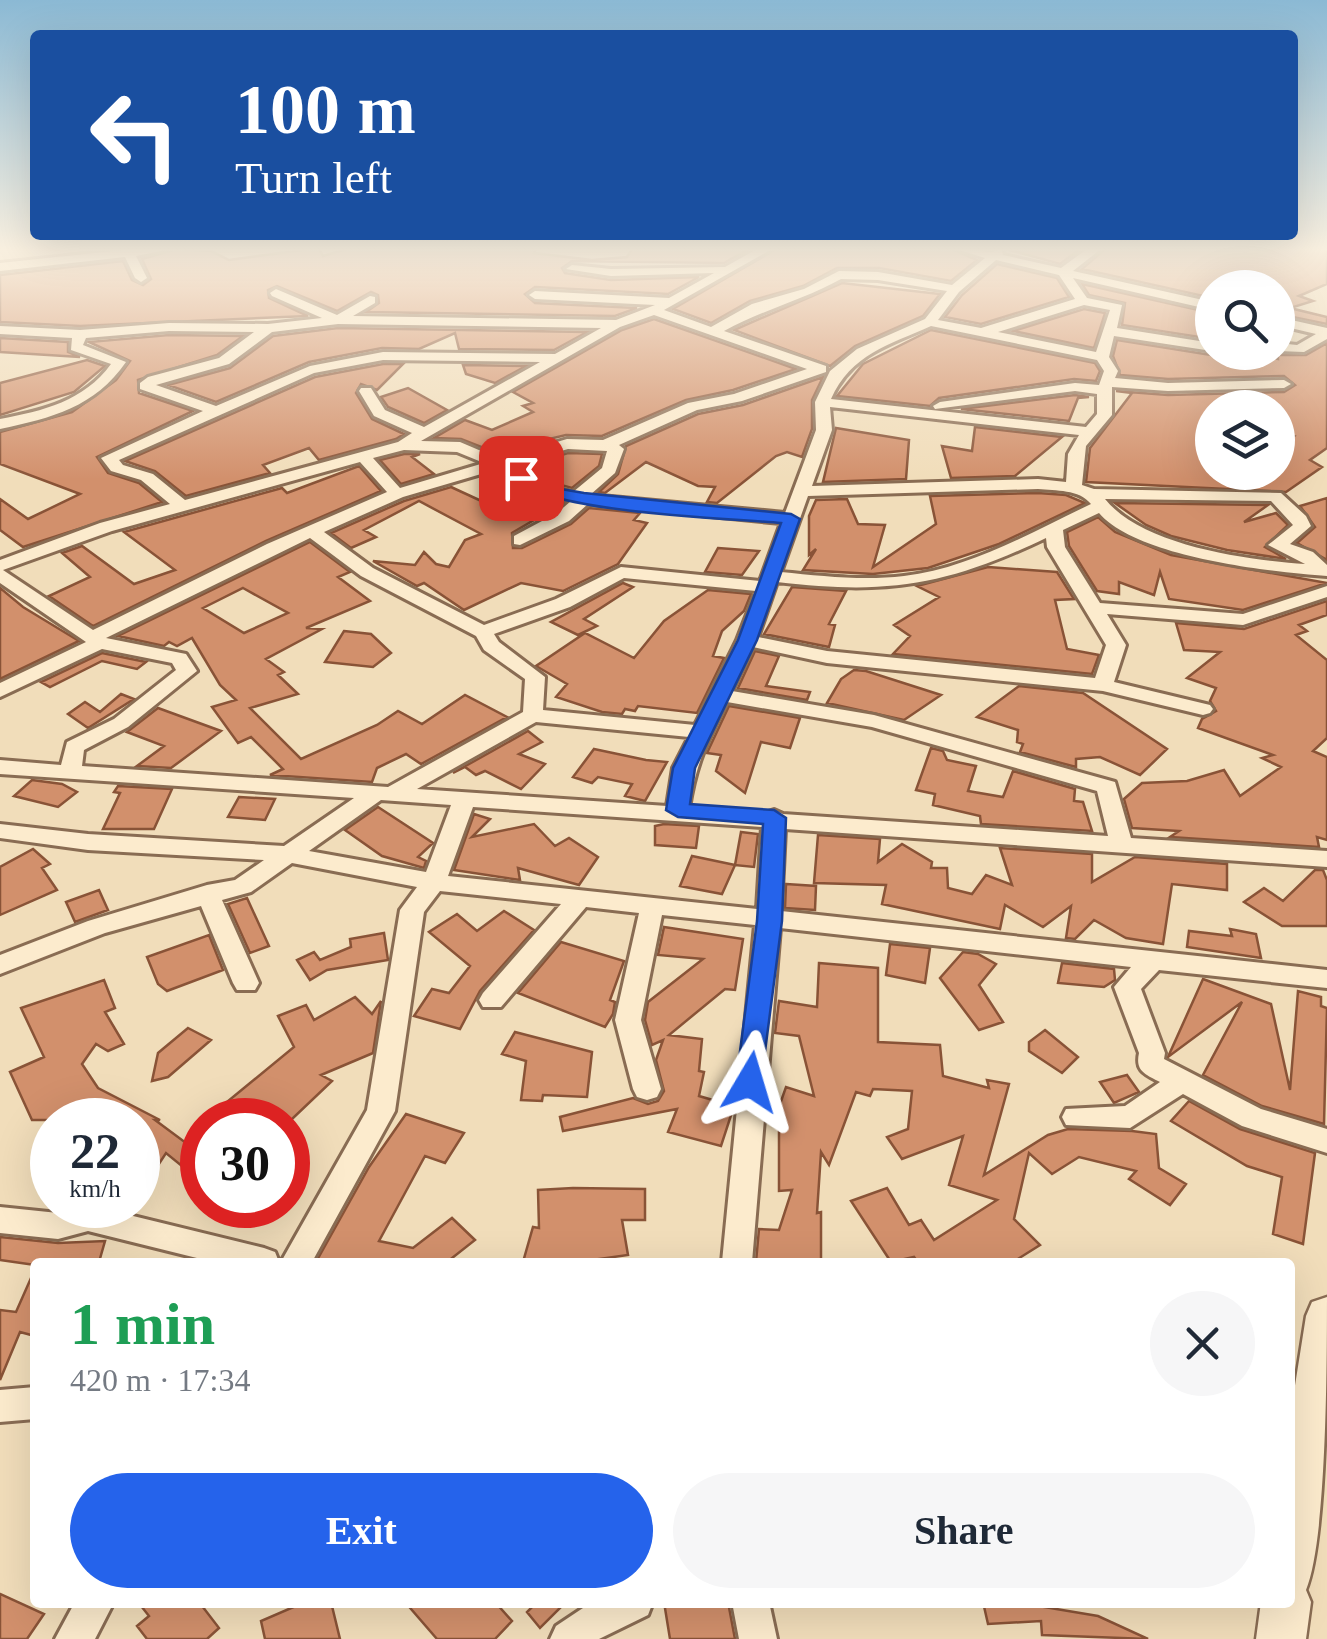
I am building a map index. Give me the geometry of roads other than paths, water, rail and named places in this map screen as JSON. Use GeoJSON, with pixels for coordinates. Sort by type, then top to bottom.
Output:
{"type":"FeatureCollection","features":[{"type":"Feature","properties":{"kind":"street"},"geometry":{"type":"LineString","coordinates":[[0,330],[80,334],[169,327],[290,325]]}},
{"type":"Feature","properties":{"kind":"street"},"geometry":{"type":"LineString","coordinates":[[0,566],[181,506],[404,444],[614,325]]}},
{"type":"Feature","properties":{"kind":"street"},"geometry":{"type":"LineString","coordinates":[[690,325],[828,372]]}},
{"type":"Feature","properties":{"kind":"street"},"geometry":{"type":"LineString","coordinates":[[710,333],[723,325]]}},
{"type":"Feature","properties":{"kind":"street"},"geometry":{"type":"LineString","coordinates":[[605,446],[694,406],[828,372],[922,325]]}},
{"type":"Feature","properties":{"kind":"street"},"geometry":{"type":"LineString","coordinates":[[949,325],[1042,348],[1102,357]]}},
{"type":"Feature","properties":{"kind":"street"},"geometry":{"type":"LineString","coordinates":[[984,332],[1005,325]]}},
{"type":"Feature","properties":{"kind":"street"},"geometry":{"type":"LineString","coordinates":[[1074,488],[1074,451],[1085,431],[1104,415],[1105,386],[1111,372],[1102,357],[1102,342],[1112,325]]}},
{"type":"Feature","properties":{"kind":"street"},"geometry":{"type":"LineString","coordinates":[[1296,325],[1327,333]]}},
{"type":"Feature","properties":{"kind":"street"},"geometry":{"type":"LineString","coordinates":[[214,410],[145,386],[224,361],[268,328]]}},
{"type":"Feature","properties":{"kind":"street"},"geometry":{"type":"LineString","coordinates":[[1110,331],[1195,344]]}},
{"type":"Feature","properties":{"kind":"street"},"geometry":{"type":"LineString","coordinates":[[1295,350],[1327,333]]}},
{"type":"Feature","properties":{"kind":"street"},"geometry":{"type":"LineString","coordinates":[[0,424],[86,399],[113,372],[118,362],[76,346],[80,334]]}},
{"type":"Feature","properties":{"kind":"street"},"geometry":{"type":"LineString","coordinates":[[181,506],[147,477],[117,468],[109,458],[214,410],[286,384],[310,370],[384,356],[562,358]]}},
{"type":"Feature","properties":{"kind":"street"},"geometry":{"type":"LineString","coordinates":[[678,810],[684,768],[747,640],[824,430],[822,402],[828,372]]}},
{"type":"Feature","properties":{"kind":"street"},"geometry":{"type":"LineString","coordinates":[[937,412],[940,405],[1075,387],[1284,384]]}},
{"type":"Feature","properties":{"kind":"street"},"geometry":{"type":"LineString","coordinates":[[366,391],[379,412],[424,433]]}},
{"type":"Feature","properties":{"kind":"street"},"geometry":{"type":"LineString","coordinates":[[822,402],[1085,431]]}},
{"type":"Feature","properties":{"kind":"street"},"geometry":{"type":"LineString","coordinates":[[404,444],[460,447],[504,466],[539,490],[580,498],[791,519]]}},
{"type":"Feature","properties":{"kind":"street"},"geometry":{"type":"LineString","coordinates":[[0,690],[312,531],[397,494],[486,467],[504,466],[567,444],[616,449],[609,470],[563,517],[520,540]]}},
{"type":"Feature","properties":{"kind":"street"},"geometry":{"type":"LineString","coordinates":[[363,456],[397,494]]}},
{"type":"Feature","properties":{"kind":"street"},"geometry":{"type":"LineString","coordinates":[[802,491],[1038,484],[1074,488],[1158,542],[1272,567],[1324,569]]}},
{"type":"Feature","properties":{"kind":"street"},"geometry":{"type":"LineString","coordinates":[[482,632],[563,603],[620,572],[769,582],[880,584],[917,580],[967,566],[1054,529],[1095,501],[1275,496],[1302,526],[1277,545],[1307,556],[1324,569]]}},
{"type":"Feature","properties":{"kind":"street"},"geometry":{"type":"LineString","coordinates":[[1054,529],[1056,547],[1116,645],[1103,685]]}},
{"type":"Feature","properties":{"kind":"street"},"geometry":{"type":"LineString","coordinates":[[312,531],[367,572],[482,632],[491,646],[535,677],[532,715]]}},
{"type":"Feature","properties":{"kind":"street"},"geometry":{"type":"LineString","coordinates":[[0,574],[98,640],[179,658],[187,671],[121,723],[74,747],[70,772]]}},
{"type":"Feature","properties":{"kind":"street"},"geometry":{"type":"LineString","coordinates":[[1097,609],[1135,608],[1230,620],[1264,616],[1327,591]]}},
{"type":"Feature","properties":{"kind":"street"},"geometry":{"type":"LineString","coordinates":[[747,640],[827,657],[1103,685],[1203,709]]}},
{"type":"Feature","properties":{"kind":"street"},"geometry":{"type":"LineString","coordinates":[[722,695],[874,721],[1107,787],[1121,844]]}},
{"type":"Feature","properties":{"kind":"street"},"geometry":{"type":"LineString","coordinates":[[0,965],[97,927],[243,886],[284,854],[386,793],[532,715],[704,732]]}},
{"type":"Feature","properties":{"kind":"street"},"geometry":{"type":"LineString","coordinates":[[0,767],[464,800],[678,810],[1327,859]]}},
{"type":"Feature","properties":{"kind":"street"},"geometry":{"type":"LineString","coordinates":[[298,1258],[381,1111],[412,910],[434,882],[464,800]]}},
{"type":"Feature","properties":{"kind":"street"},"geometry":{"type":"LineString","coordinates":[[737,1258],[750,1082],[770,921],[774,818]]}},
{"type":"Feature","properties":{"kind":"street"},"geometry":{"type":"LineString","coordinates":[[0,831],[88,842],[284,854],[434,882],[1327,979]]}},
{"type":"Feature","properties":{"kind":"street"},"geometry":{"type":"LineString","coordinates":[[207,893],[246,982]]}},
{"type":"Feature","properties":{"kind":"street"},"geometry":{"type":"LineString","coordinates":[[492,1000],[580,898]]}},
{"type":"Feature","properties":{"kind":"street"},"geometry":{"type":"LineString","coordinates":[[647,1089],[628,1020],[652,907]]}},
{"type":"Feature","properties":{"kind":"street"},"geometry":{"type":"LineString","coordinates":[[1154,959],[1127,987],[1152,1053],[1150,1064],[1179,1083],[1252,1118],[1327,1141]]}},
{"type":"Feature","properties":{"kind":"street"},"geometry":{"type":"LineString","coordinates":[[1076,1118],[1130,1117],[1179,1083]]}},
{"type":"Feature","properties":{"kind":"street"},"geometry":{"type":"LineString","coordinates":[[0,1220],[58,1226],[88,1218],[248,1258]]}},
{"type":"Feature","properties":{"kind":"street"},"geometry":{"type":"LineString","coordinates":[[1295,1497],[1303,1377],[1327,1316]]}},
{"type":"Feature","properties":{"kind":"street"},"geometry":{"type":"LineString","coordinates":[[0,1406],[30,1403]]}},
{"type":"Feature","properties":{"kind":"street"},"geometry":{"type":"LineString","coordinates":[[74,1639],[92,1608]]}},
{"type":"Feature","properties":{"kind":"street"},"geometry":{"type":"LineString","coordinates":[[569,1639],[589,1623],[622,1608]]}},
{"type":"Feature","properties":{"kind":"street"},"geometry":{"type":"LineString","coordinates":[[751,1608],[758,1639]]}},
{"type":"Feature","properties":{"kind":"street"},"geometry":{"type":"LineString","coordinates":[[1281,1639],[1285,1608]]}}]}
